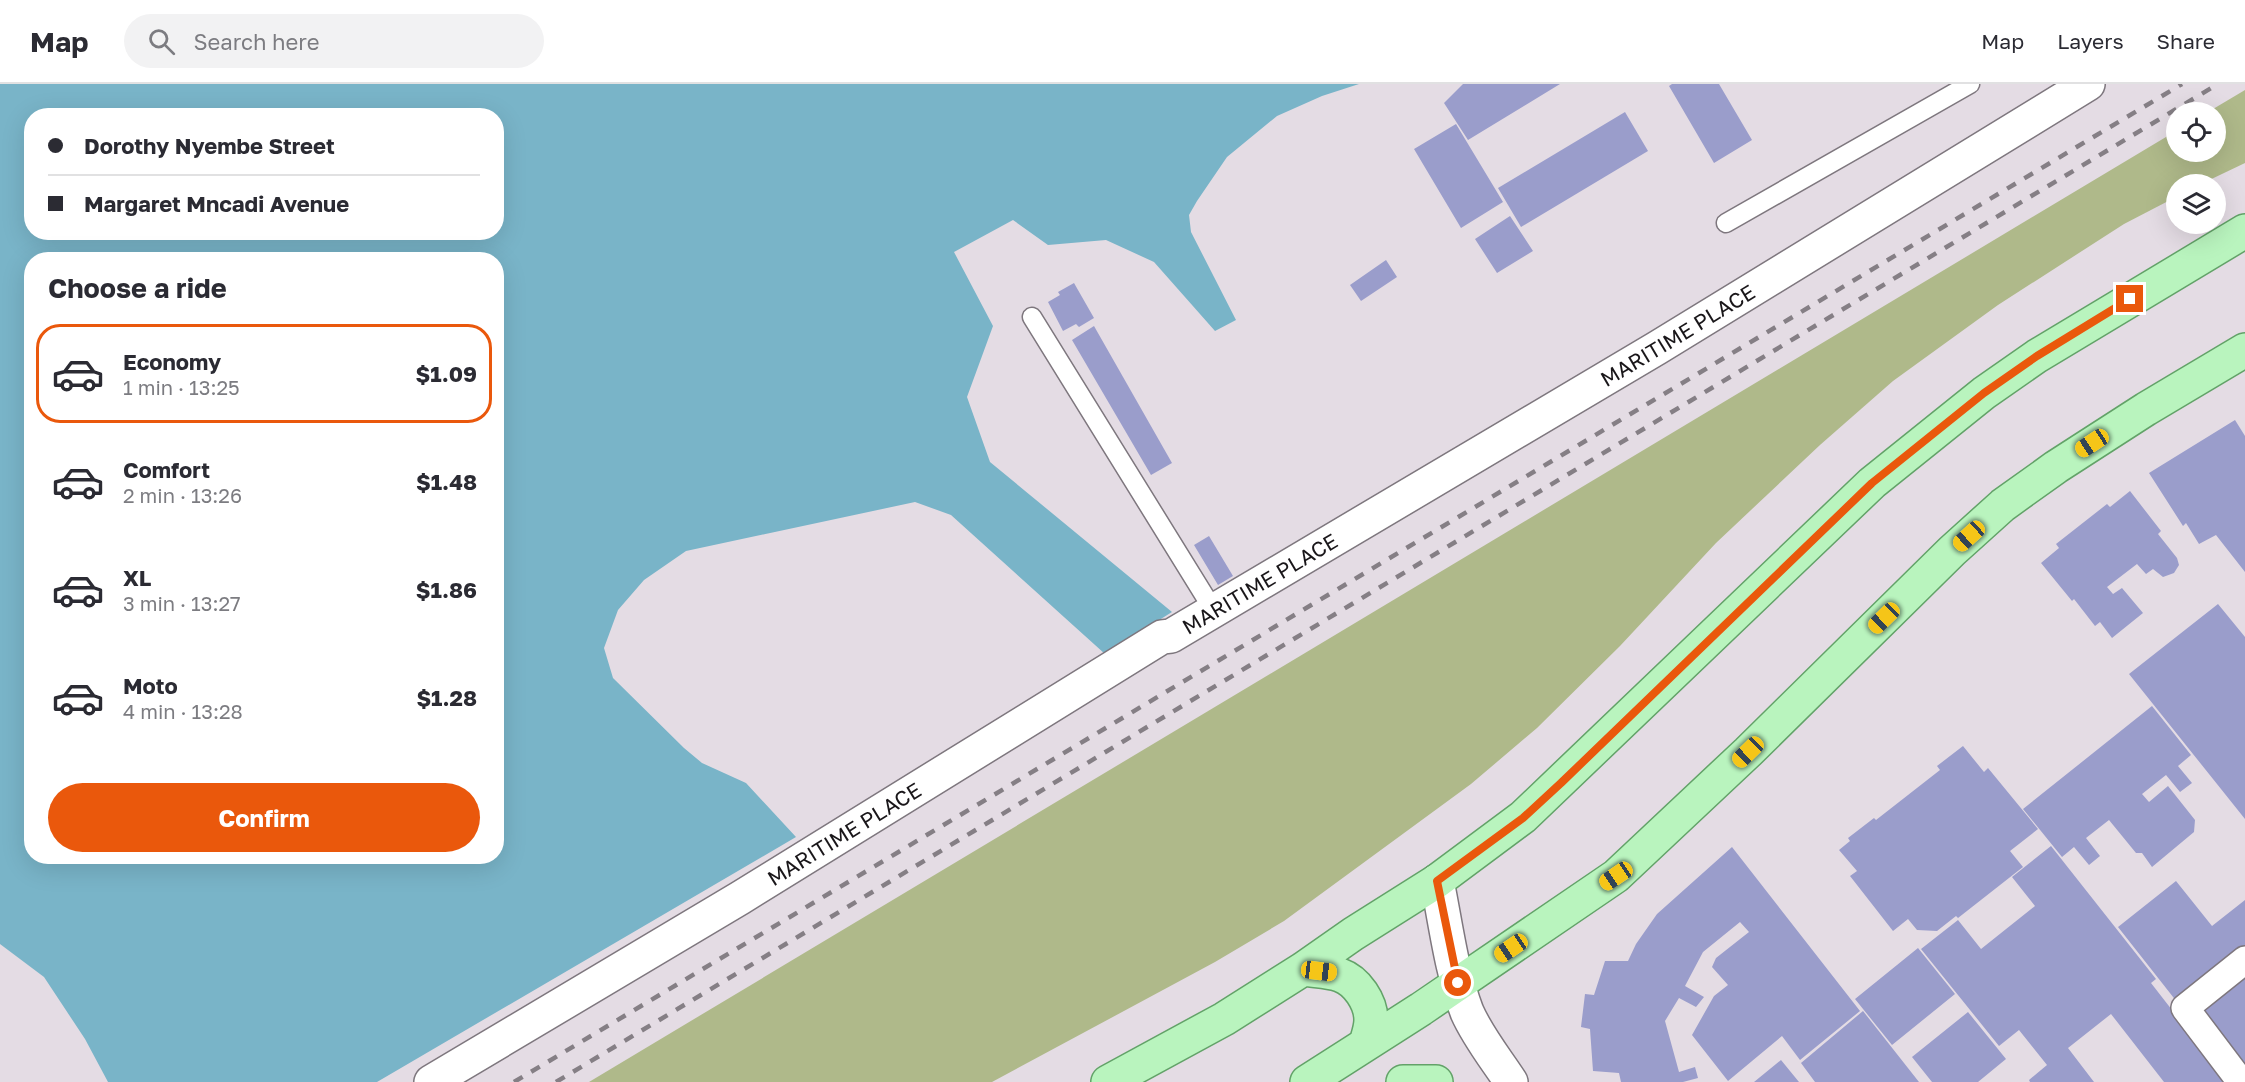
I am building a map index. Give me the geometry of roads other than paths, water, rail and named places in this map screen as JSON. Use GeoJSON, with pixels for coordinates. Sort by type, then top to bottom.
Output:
{"type":"FeatureCollection","features":[{"type":"Feature","properties":{"kind":"main road"},"geometry":{"type":"LineString","coordinates":[[1108,1082],[1224,1019],[1303,969],[1362,928],[1437,881],[1523,818],[1872,483],[2001,380],[2245,231]]}},
{"type":"Feature","properties":{"kind":"main road"},"geometry":{"type":"LineString","coordinates":[[2185,266],[2245,249]]}},
{"type":"Feature","properties":{"kind":"main road"},"geometry":{"type":"LineString","coordinates":[[1306,1082],[1616,876],[1748,752],[1952,551],[2003,505],[2056,467],[2146,409],[2245,350]]}},
{"type":"Feature","properties":{"kind":"main road"},"geometry":{"type":"LineString","coordinates":[[1303,969],[1335,973],[1353,983],[1369,1008],[1371,1023],[1366,1044]]}},
{"type":"Feature","properties":{"kind":"main road"},"geometry":{"type":"LineString","coordinates":[[1403,1082],[1436,1082]]}},
{"type":"Feature","properties":{"kind":"street","name":"MARITIME PLACE"},"geometry":{"type":"LineString","coordinates":[[430,1082],[779,874],[1162,637],[1171,636],[1214,611],[1647,354],[2088,84]]}},
{"type":"Feature","properties":{"kind":"street"},"geometry":{"type":"LineString","coordinates":[[1437,881],[1458,983],[1467,1012],[1478,1034],[1511,1082]]}},
{"type":"Feature","properties":{"kind":"street"},"geometry":{"type":"LineString","coordinates":[[2241,1082],[2185,1008],[2245,960]]}},
{"type":"Feature","properties":{"kind":"lane"},"geometry":{"type":"LineString","coordinates":[[1726,223],[1970,84]]}},
{"type":"Feature","properties":{"kind":"lane"},"geometry":{"type":"LineString","coordinates":[[1032,317],[1214,611]]}},
{"type":"Feature","properties":{"kind":"water"},"geometry":{"type":"Polygon","coordinates":[[[0,84],[1359,84],[1322,96],[1277,116],[1227,157],[1197,201],[1189,215],[1191,232],[1236,320],[1215,331],[1154,262],[1106,240],[1048,245],[1013,220],[954,252],[993,326],[967,397],[990,462],[1172,612],[1105,654],[951,515],[915,502],[686,551],[644,580],[618,610],[604,648],[613,678],[702,763],[746,783],[796,837],[377,1082],[108,1082],[85,1039],[44,977],[0,944],[0,84]]]}},
{"type":"Feature","properties":{"kind":"railway"},"geometry":{"type":"LineString","coordinates":[[514,1082],[2182,84]]}},
{"type":"Feature","properties":{"kind":"railway"},"geometry":{"type":"LineString","coordinates":[[556,1082],[2218,84]]}}]}
